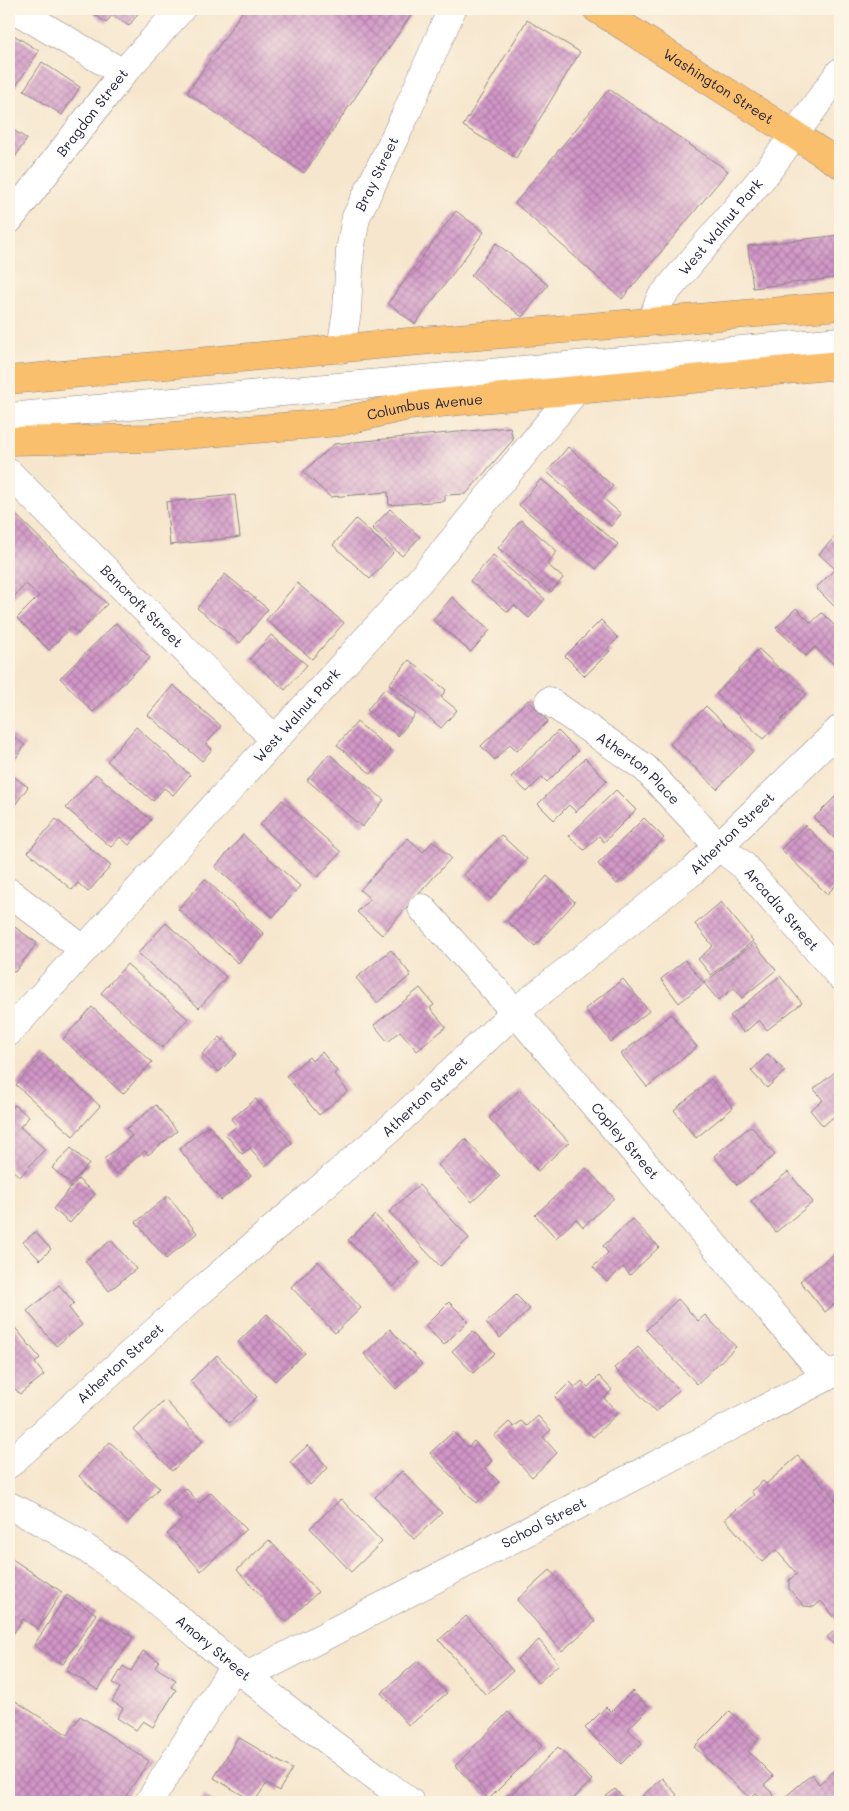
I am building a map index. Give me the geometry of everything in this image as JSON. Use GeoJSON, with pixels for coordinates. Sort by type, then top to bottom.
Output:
{"type":"FeatureCollection","features":[{"type":"Feature","properties":{"kind":"main road","name":"Washington Street"},"geometry":{"type":"LineString","coordinates":[[597,9],[840,164]]}},
{"type":"Feature","properties":{"kind":"main road"},"geometry":{"type":"LineString","coordinates":[[9,380],[651,321],[840,306]]}},
{"type":"Feature","properties":{"kind":"main road","name":"Columbus Avenue"},"geometry":{"type":"LineString","coordinates":[[9,441],[150,438],[338,422],[408,406],[840,365]]}},
{"type":"Feature","properties":{"kind":"street"},"geometry":{"type":"LineString","coordinates":[[14,9],[123,73]]}},
{"type":"Feature","properties":{"kind":"street","name":"Bragdon Street"},"geometry":{"type":"LineString","coordinates":[[11,213],[123,73],[181,9]]}},
{"type":"Feature","properties":{"kind":"street","name":"Bray Street"},"geometry":{"type":"LineString","coordinates":[[341,349],[347,311],[350,251],[356,217],[405,116],[452,9]]}},
{"type":"Feature","properties":{"kind":"street","name":"West Walnut Park"},"geometry":{"type":"LineString","coordinates":[[651,321],[660,299],[767,172],[840,72]]}},
{"type":"Feature","properties":{"kind":"street","name":"Columbus Avenue"},"geometry":{"type":"LineString","coordinates":[[9,417],[840,341]]}},
{"type":"Feature","properties":{"kind":"street","name":"West Walnut Park"},"geometry":{"type":"LineString","coordinates":[[9,1032],[421,579],[576,390]]}},
{"type":"Feature","properties":{"kind":"street","name":"Bancroft Street"},"geometry":{"type":"LineString","coordinates":[[9,473],[274,739]]}},
{"type":"Feature","properties":{"kind":"street","name":"Atherton Place"},"geometry":{"type":"LineString","coordinates":[[549,701],[645,768],[718,846]]}},
{"type":"Feature","properties":{"kind":"street","name":"Atherton Street"},"geometry":{"type":"LineString","coordinates":[[9,1464],[189,1301],[392,1127],[515,1012],[685,878],[840,730]]}},
{"type":"Feature","properties":{"kind":"street","name":"Arcadia Street"},"geometry":{"type":"LineString","coordinates":[[718,846],[742,865],[840,976]]}},
{"type":"Feature","properties":{"kind":"street"},"geometry":{"type":"LineString","coordinates":[[9,892],[84,950]]}},
{"type":"Feature","properties":{"kind":"street","name":"Copley Street"},"geometry":{"type":"LineString","coordinates":[[422,908],[833,1373]]}},
{"type":"Feature","properties":{"kind":"street","name":"School Street"},"geometry":{"type":"LineString","coordinates":[[240,1671],[833,1373]]}},
{"type":"Feature","properties":{"kind":"street","name":"Amory Street"},"geometry":{"type":"LineString","coordinates":[[9,1506],[48,1524],[103,1558],[240,1671],[410,1802]]}},
{"type":"Feature","properties":{"kind":"street"},"geometry":{"type":"LineString","coordinates":[[149,1802],[240,1671]]}},
{"type":"Feature","properties":{"kind":"building"},"geometry":{"type":"Polygon","coordinates":[[[88,9],[141,9],[129,26],[112,15],[106,23],[88,9]]]}},
{"type":"Feature","properties":{"kind":"building"},"geometry":{"type":"Polygon","coordinates":[[[244,9],[415,9],[304,173],[187,93],[244,9]]]}},
{"type":"Feature","properties":{"kind":"building"},"geometry":{"type":"Polygon","coordinates":[[[527,20],[580,52],[516,158],[463,126],[527,20]]]}},
{"type":"Feature","properties":{"kind":"building"},"geometry":{"type":"Polygon","coordinates":[[[9,32],[39,51],[10,95],[9,94],[9,32]]]}},
{"type":"Feature","properties":{"kind":"building"},"geometry":{"type":"Polygon","coordinates":[[[42,62],[80,87],[62,115],[24,90],[42,62]]]}},
{"type":"Feature","properties":{"kind":"building"},"geometry":{"type":"Polygon","coordinates":[[[609,89],[728,171],[622,299],[515,203],[609,89]]]}},
{"type":"Feature","properties":{"kind":"building"},"geometry":{"type":"Polygon","coordinates":[[[9,127],[27,139],[9,166],[9,127]]]}},
{"type":"Feature","properties":{"kind":"building"},"geometry":{"type":"Polygon","coordinates":[[[456,211],[484,232],[415,324],[388,303],[456,211]]]}},
{"type":"Feature","properties":{"kind":"building"},"geometry":{"type":"Polygon","coordinates":[[[840,235],[840,277],[753,288],[748,246],[840,235]]]}},
{"type":"Feature","properties":{"kind":"building"},"geometry":{"type":"Polygon","coordinates":[[[496,243],[548,285],[522,317],[471,276],[496,243]]]}},
{"type":"Feature","properties":{"kind":"building"},"geometry":{"type":"Polygon","coordinates":[[[510,427],[513,440],[466,494],[445,495],[445,501],[389,505],[388,492],[330,497],[303,472],[334,444],[510,427]]]}},
{"type":"Feature","properties":{"kind":"building"},"geometry":{"type":"Polygon","coordinates":[[[568,447],[613,486],[603,498],[621,514],[611,526],[547,472],[568,447]]]}},
{"type":"Feature","properties":{"kind":"building"},"geometry":{"type":"Polygon","coordinates":[[[541,479],[618,544],[596,569],[519,505],[541,479]]]}},
{"type":"Feature","properties":{"kind":"building"},"geometry":{"type":"Polygon","coordinates":[[[235,495],[240,537],[170,545],[166,502],[235,495]]]}},
{"type":"Feature","properties":{"kind":"building"},"geometry":{"type":"Polygon","coordinates":[[[9,508],[107,604],[78,634],[71,627],[49,650],[17,618],[39,596],[26,584],[9,602],[9,508]]]}},
{"type":"Feature","properties":{"kind":"building"},"geometry":{"type":"Polygon","coordinates":[[[390,509],[420,537],[402,556],[372,528],[390,509]]]}},
{"type":"Feature","properties":{"kind":"building"},"geometry":{"type":"Polygon","coordinates":[[[356,519],[393,553],[370,579],[333,545],[356,519]]]}},
{"type":"Feature","properties":{"kind":"building"},"geometry":{"type":"Polygon","coordinates":[[[521,520],[557,551],[547,564],[563,578],[551,592],[498,548],[521,520]]]}},
{"type":"Feature","properties":{"kind":"building"},"geometry":{"type":"Polygon","coordinates":[[[840,531],[840,612],[816,588],[835,569],[819,554],[840,531]]]}},
{"type":"Feature","properties":{"kind":"building"},"geometry":{"type":"Polygon","coordinates":[[[493,555],[545,599],[529,618],[514,605],[508,612],[470,581],[493,555]]]}},
{"type":"Feature","properties":{"kind":"building"},"geometry":{"type":"Polygon","coordinates":[[[225,574],[268,609],[240,643],[197,608],[225,574]]]}},
{"type":"Feature","properties":{"kind":"building"},"geometry":{"type":"Polygon","coordinates":[[[297,583],[344,623],[312,659],[266,620],[297,583]]]}},
{"type":"Feature","properties":{"kind":"building"},"geometry":{"type":"Polygon","coordinates":[[[452,597],[490,630],[471,652],[433,620],[452,597]]]}},
{"type":"Feature","properties":{"kind":"building"},"geometry":{"type":"Polygon","coordinates":[[[796,608],[811,623],[822,613],[840,631],[840,664],[837,667],[815,647],[806,656],[776,628],[796,608]]]}},
{"type":"Feature","properties":{"kind":"building"},"geometry":{"type":"Polygon","coordinates":[[[601,620],[618,638],[607,649],[610,651],[585,676],[565,656],[601,620]]]}},
{"type":"Feature","properties":{"kind":"building"},"geometry":{"type":"Polygon","coordinates":[[[116,623],[150,658],[93,712],[60,678],[116,623]]]}},
{"type":"Feature","properties":{"kind":"building"},"geometry":{"type":"Polygon","coordinates":[[[271,635],[307,665],[285,690],[250,659],[271,635]]]}},
{"type":"Feature","properties":{"kind":"building"},"geometry":{"type":"Polygon","coordinates":[[[759,649],[806,694],[763,739],[716,694],[759,649]]]}},
{"type":"Feature","properties":{"kind":"building"},"geometry":{"type":"Polygon","coordinates":[[[409,660],[446,690],[441,697],[457,710],[441,728],[389,684],[409,660]]]}},
{"type":"Feature","properties":{"kind":"building"},"geometry":{"type":"Polygon","coordinates":[[[173,685],[221,726],[206,744],[212,749],[202,761],[148,715],[173,685]]]}},
{"type":"Feature","properties":{"kind":"building"},"geometry":{"type":"Polygon","coordinates":[[[385,688],[416,714],[398,736],[367,710],[385,688]]]}},
{"type":"Feature","properties":{"kind":"building"},"geometry":{"type":"Polygon","coordinates":[[[528,700],[548,721],[517,751],[510,744],[495,760],[481,746],[528,700]]]}},
{"type":"Feature","properties":{"kind":"building"},"geometry":{"type":"Polygon","coordinates":[[[706,706],[753,751],[717,789],[670,744],[706,706]]]}},
{"type":"Feature","properties":{"kind":"building"},"geometry":{"type":"Polygon","coordinates":[[[357,722],[391,750],[371,774],[337,745],[357,722]]]}},
{"type":"Feature","properties":{"kind":"building"},"geometry":{"type":"Polygon","coordinates":[[[136,727],[190,775],[173,795],[164,788],[153,801],[107,761],[136,727]]]}},
{"type":"Feature","properties":{"kind":"building"},"geometry":{"type":"Polygon","coordinates":[[[558,731],[578,751],[547,782],[542,777],[527,792],[511,777],[558,731]]]}},
{"type":"Feature","properties":{"kind":"building"},"geometry":{"type":"Polygon","coordinates":[[[9,733],[25,745],[9,768],[9,733]]]}},
{"type":"Feature","properties":{"kind":"building"},"geometry":{"type":"Polygon","coordinates":[[[329,754],[384,800],[362,827],[307,780],[329,754]]]}},
{"type":"Feature","properties":{"kind":"building"},"geometry":{"type":"Polygon","coordinates":[[[585,758],[607,781],[576,812],[569,805],[554,820],[538,804],[585,758]]]}},
{"type":"Feature","properties":{"kind":"building"},"geometry":{"type":"Polygon","coordinates":[[[9,773],[28,787],[9,813],[9,773]]]}},
{"type":"Feature","properties":{"kind":"building"},"geometry":{"type":"Polygon","coordinates":[[[96,774],[151,820],[129,845],[120,837],[111,847],[66,808],[96,774]]]}},
{"type":"Feature","properties":{"kind":"building"},"geometry":{"type":"Polygon","coordinates":[[[616,790],[636,810],[604,842],[599,836],[584,850],[569,836],[616,790]]]}},
{"type":"Feature","properties":{"kind":"building"},"geometry":{"type":"Polygon","coordinates":[[[838,794],[840,797],[840,844],[814,818],[838,794]]]}},
{"type":"Feature","properties":{"kind":"building"},"geometry":{"type":"Polygon","coordinates":[[[282,800],[341,852],[318,877],[260,825],[282,800]]]}},
{"type":"Feature","properties":{"kind":"building"},"geometry":{"type":"Polygon","coordinates":[[[644,818],[664,838],[617,884],[598,864],[644,818]]]}},
{"type":"Feature","properties":{"kind":"building"},"geometry":{"type":"Polygon","coordinates":[[[56,819],[111,866],[88,892],[78,883],[72,890],[28,852],[56,819]]]}},
{"type":"Feature","properties":{"kind":"building"},"geometry":{"type":"Polygon","coordinates":[[[805,825],[840,861],[840,881],[827,894],[781,849],[805,825]]]}},
{"type":"Feature","properties":{"kind":"building"},"geometry":{"type":"Polygon","coordinates":[[[243,835],[300,886],[273,917],[215,867],[243,835]]]}},
{"type":"Feature","properties":{"kind":"building"},"geometry":{"type":"Polygon","coordinates":[[[501,835],[527,859],[491,899],[464,875],[501,835]]]}},
{"type":"Feature","properties":{"kind":"building"},"geometry":{"type":"Polygon","coordinates":[[[408,838],[423,852],[433,841],[451,858],[382,935],[357,912],[370,899],[360,890],[408,838]]]}},
{"type":"Feature","properties":{"kind":"building"},"geometry":{"type":"Polygon","coordinates":[[[547,876],[575,902],[535,946],[507,921],[547,876]]]}},
{"type":"Feature","properties":{"kind":"building"},"geometry":{"type":"Polygon","coordinates":[[[205,879],[264,934],[238,963],[178,909],[205,879]]]}},
{"type":"Feature","properties":{"kind":"building"},"geometry":{"type":"Polygon","coordinates":[[[721,902],[753,941],[711,975],[698,959],[713,946],[695,924],[721,902]]]}},
{"type":"Feature","properties":{"kind":"building"},"geometry":{"type":"Polygon","coordinates":[[[9,923],[37,943],[15,972],[9,968],[9,923]]]}},
{"type":"Feature","properties":{"kind":"building"},"geometry":{"type":"Polygon","coordinates":[[[166,923],[226,977],[199,1008],[138,953],[166,923]]]}},
{"type":"Feature","properties":{"kind":"building"},"geometry":{"type":"Polygon","coordinates":[[[754,943],[776,970],[742,998],[734,988],[718,1000],[704,983],[754,943]]]}},
{"type":"Feature","properties":{"kind":"building"},"geometry":{"type":"Polygon","coordinates":[[[391,950],[411,975],[377,1003],[356,978],[391,950]]]}},
{"type":"Feature","properties":{"kind":"building"},"geometry":{"type":"Polygon","coordinates":[[[685,960],[704,983],[679,1003],[661,979],[685,960]]]}},
{"type":"Feature","properties":{"kind":"building"},"geometry":{"type":"Polygon","coordinates":[[[127,964],[188,1019],[162,1048],[101,993],[127,964]]]}},
{"type":"Feature","properties":{"kind":"building"},"geometry":{"type":"Polygon","coordinates":[[[780,976],[802,1003],[767,1030],[759,1020],[744,1033],[730,1016],[780,976]]]}},
{"type":"Feature","properties":{"kind":"building"},"geometry":{"type":"Polygon","coordinates":[[[623,979],[649,1011],[611,1042],[585,1009],[623,979]]]}},
{"type":"Feature","properties":{"kind":"building"},"geometry":{"type":"Polygon","coordinates":[[[420,988],[434,1005],[430,1008],[446,1027],[417,1051],[400,1031],[388,1042],[374,1025],[420,988]]]}},
{"type":"Feature","properties":{"kind":"building"},"geometry":{"type":"Polygon","coordinates":[[[92,1007],[152,1062],[123,1094],[63,1039],[92,1007]]]}},
{"type":"Feature","properties":{"kind":"building"},"geometry":{"type":"Polygon","coordinates":[[[671,1014],[697,1047],[647,1087],[621,1054],[671,1014]]]}},
{"type":"Feature","properties":{"kind":"building"},"geometry":{"type":"Polygon","coordinates":[[[220,1037],[237,1054],[219,1072],[202,1054],[220,1037]]]}},
{"type":"Feature","properties":{"kind":"building"},"geometry":{"type":"Polygon","coordinates":[[[322,1052],[337,1071],[334,1074],[348,1091],[319,1115],[286,1076],[309,1057],[312,1061],[322,1052]]]}},
{"type":"Feature","properties":{"kind":"building"},"geometry":{"type":"Polygon","coordinates":[[[43,1054],[100,1106],[73,1136],[16,1085],[43,1054]]]}},
{"type":"Feature","properties":{"kind":"building"},"geometry":{"type":"Polygon","coordinates":[[[768,1054],[785,1071],[767,1088],[751,1071],[768,1054]]]}},
{"type":"Feature","properties":{"kind":"building"},"geometry":{"type":"Polygon","coordinates":[[[840,1068],[840,1111],[823,1126],[810,1110],[823,1100],[814,1089],[840,1068]]]}},
{"type":"Feature","properties":{"kind":"building"},"geometry":{"type":"Polygon","coordinates":[[[711,1079],[733,1108],[696,1138],[674,1110],[711,1079]]]}},
{"type":"Feature","properties":{"kind":"building"},"geometry":{"type":"Polygon","coordinates":[[[520,1090],[569,1142],[538,1171],[489,1118],[520,1090]]]}},
{"type":"Feature","properties":{"kind":"building"},"geometry":{"type":"Polygon","coordinates":[[[256,1099],[292,1143],[265,1166],[250,1148],[242,1154],[226,1135],[237,1126],[231,1119],[256,1099]]]}},
{"type":"Feature","properties":{"kind":"building"},"geometry":{"type":"Polygon","coordinates":[[[15,1105],[29,1117],[20,1127],[45,1149],[20,1177],[9,1167],[9,1112],[15,1105]]]}},
{"type":"Feature","properties":{"kind":"building"},"geometry":{"type":"Polygon","coordinates":[[[156,1105],[177,1131],[148,1155],[145,1151],[116,1174],[104,1159],[132,1136],[126,1129],[156,1105]]]}},
{"type":"Feature","properties":{"kind":"building"},"geometry":{"type":"Polygon","coordinates":[[[209,1125],[251,1176],[221,1200],[179,1149],[209,1125]]]}},
{"type":"Feature","properties":{"kind":"building"},"geometry":{"type":"Polygon","coordinates":[[[751,1126],[775,1155],[737,1185],[714,1156],[751,1126]]]}},
{"type":"Feature","properties":{"kind":"building"},"geometry":{"type":"Polygon","coordinates":[[[465,1139],[500,1176],[472,1202],[438,1165],[465,1139]]]}},
{"type":"Feature","properties":{"kind":"building"},"geometry":{"type":"Polygon","coordinates":[[[71,1148],[89,1164],[71,1184],[52,1168],[71,1148]]]}},
{"type":"Feature","properties":{"kind":"building"},"geometry":{"type":"Polygon","coordinates":[[[586,1168],[614,1198],[583,1227],[576,1219],[556,1238],[535,1215],[586,1168]]]}},
{"type":"Feature","properties":{"kind":"building"},"geometry":{"type":"Polygon","coordinates":[[[788,1172],[813,1202],[776,1232],[751,1201],[788,1172]]]}},
{"type":"Feature","properties":{"kind":"building"},"geometry":{"type":"Polygon","coordinates":[[[78,1179],[95,1194],[70,1223],[53,1209],[78,1179]]]}},
{"type":"Feature","properties":{"kind":"building"},"geometry":{"type":"Polygon","coordinates":[[[419,1185],[469,1238],[440,1266],[389,1212],[419,1185]]]}},
{"type":"Feature","properties":{"kind":"building"},"geometry":{"type":"Polygon","coordinates":[[[168,1196],[197,1233],[166,1259],[136,1222],[168,1196]]]}},
{"type":"Feature","properties":{"kind":"building"},"geometry":{"type":"Polygon","coordinates":[[[375,1215],[419,1262],[393,1287],[348,1240],[375,1215]]]}},
{"type":"Feature","properties":{"kind":"building"},"geometry":{"type":"Polygon","coordinates":[[[632,1219],[659,1247],[630,1275],[623,1267],[607,1282],[593,1267],[608,1253],[603,1246],[632,1219]]]}},
{"type":"Feature","properties":{"kind":"building"},"geometry":{"type":"Polygon","coordinates":[[[35,1232],[51,1249],[40,1260],[23,1242],[35,1232]]]}},
{"type":"Feature","properties":{"kind":"building"},"geometry":{"type":"Polygon","coordinates":[[[111,1240],[136,1269],[109,1291],[85,1261],[111,1240]]]}},
{"type":"Feature","properties":{"kind":"building"},"geometry":{"type":"Polygon","coordinates":[[[840,1249],[840,1299],[825,1312],[800,1281],[840,1249]]]}},
{"type":"Feature","properties":{"kind":"building"},"geometry":{"type":"Polygon","coordinates":[[[318,1261],[361,1308],[335,1333],[291,1287],[318,1261]]]}},
{"type":"Feature","properties":{"kind":"building"},"geometry":{"type":"Polygon","coordinates":[[[59,1285],[74,1303],[69,1308],[82,1325],[56,1346],[27,1311],[59,1285]]]}},
{"type":"Feature","properties":{"kind":"building"},"geometry":{"type":"Polygon","coordinates":[[[516,1295],[530,1309],[500,1338],[486,1323],[516,1295]]]}},
{"type":"Feature","properties":{"kind":"building"},"geometry":{"type":"Polygon","coordinates":[[[678,1299],[698,1321],[705,1315],[736,1347],[697,1384],[646,1330],[678,1299]]]}},
{"type":"Feature","properties":{"kind":"building"},"geometry":{"type":"Polygon","coordinates":[[[449,1302],[468,1321],[444,1345],[425,1326],[449,1302]]]}},
{"type":"Feature","properties":{"kind":"building"},"geometry":{"type":"Polygon","coordinates":[[[267,1314],[305,1353],[275,1381],[238,1342],[267,1314]]]}},
{"type":"Feature","properties":{"kind":"building"},"geometry":{"type":"Polygon","coordinates":[[[12,1324],[40,1358],[35,1363],[44,1375],[20,1394],[9,1383],[9,1327],[12,1324]]]}},
{"type":"Feature","properties":{"kind":"building"},"geometry":{"type":"Polygon","coordinates":[[[390,1329],[422,1364],[396,1389],[364,1354],[390,1329]]]}},
{"type":"Feature","properties":{"kind":"building"},"geometry":{"type":"Polygon","coordinates":[[[473,1331],[495,1353],[473,1373],[452,1351],[473,1331]]]}},
{"type":"Feature","properties":{"kind":"building"},"geometry":{"type":"Polygon","coordinates":[[[638,1347],[679,1390],[656,1412],[614,1368],[638,1347]]]}},
{"type":"Feature","properties":{"kind":"building"},"geometry":{"type":"Polygon","coordinates":[[[217,1355],[257,1397],[229,1423],[190,1381],[217,1355]]]}},
{"type":"Feature","properties":{"kind":"building"},"geometry":{"type":"Polygon","coordinates":[[[599,1376],[612,1390],[604,1398],[618,1413],[593,1437],[555,1397],[570,1382],[575,1387],[582,1381],[588,1387],[599,1376]]]}},
{"type":"Feature","properties":{"kind":"building"},"geometry":{"type":"Polygon","coordinates":[[[165,1400],[203,1441],[172,1471],[134,1430],[165,1400]]]}},
{"type":"Feature","properties":{"kind":"building"},"geometry":{"type":"Polygon","coordinates":[[[538,1416],[551,1430],[543,1437],[557,1453],[532,1477],[494,1436],[509,1422],[514,1427],[521,1421],[527,1426],[538,1416]]]}},
{"type":"Feature","properties":{"kind":"building"},"geometry":{"type":"Polygon","coordinates":[[[453,1432],[468,1447],[474,1441],[492,1461],[485,1468],[499,1482],[476,1503],[430,1453],[453,1432]]]}},
{"type":"Feature","properties":{"kind":"building"},"geometry":{"type":"Polygon","coordinates":[[[110,1442],[159,1488],[128,1522],[79,1476],[110,1442]]]}},
{"type":"Feature","properties":{"kind":"building"},"geometry":{"type":"Polygon","coordinates":[[[308,1445],[328,1468],[310,1485],[290,1462],[308,1445]]]}},
{"type":"Feature","properties":{"kind":"building"},"geometry":{"type":"Polygon","coordinates":[[[798,1456],[840,1505],[840,1624],[821,1601],[814,1607],[804,1606],[789,1589],[789,1580],[797,1574],[776,1550],[762,1562],[725,1519],[754,1495],[751,1491],[763,1481],[766,1484],[798,1456]]]}},
{"type":"Feature","properties":{"kind":"building"},"geometry":{"type":"Polygon","coordinates":[[[402,1471],[442,1513],[414,1539],[375,1497],[402,1471]]]}},
{"type":"Feature","properties":{"kind":"building"},"geometry":{"type":"Polygon","coordinates":[[[186,1488],[199,1503],[211,1492],[246,1529],[201,1571],[167,1534],[182,1520],[167,1505],[186,1488]]]}},
{"type":"Feature","properties":{"kind":"building"},"geometry":{"type":"Polygon","coordinates":[[[341,1499],[382,1542],[351,1572],[310,1528],[341,1499]]]}},
{"type":"Feature","properties":{"kind":"building"},"geometry":{"type":"Polygon","coordinates":[[[269,1540],[318,1592],[286,1622],[237,1570],[269,1540]]]}},
{"type":"Feature","properties":{"kind":"building"},"geometry":{"type":"Polygon","coordinates":[[[9,1557],[62,1592],[38,1629],[23,1619],[9,1640],[9,1557]]]}},
{"type":"Feature","properties":{"kind":"building"},"geometry":{"type":"Polygon","coordinates":[[[550,1570],[595,1622],[562,1651],[517,1600],[550,1570]]]}},
{"type":"Feature","properties":{"kind":"building"},"geometry":{"type":"Polygon","coordinates":[[[67,1595],[96,1614],[63,1664],[34,1645],[67,1595]]]}},
{"type":"Feature","properties":{"kind":"building"},"geometry":{"type":"Polygon","coordinates":[[[466,1616],[513,1671],[486,1695],[439,1640],[466,1616]]]}},
{"type":"Feature","properties":{"kind":"building"},"geometry":{"type":"Polygon","coordinates":[[[101,1617],[133,1637],[98,1690],[66,1670],[101,1617]]]}},
{"type":"Feature","properties":{"kind":"building"},"geometry":{"type":"Polygon","coordinates":[[[840,1626],[840,1652],[827,1637],[840,1626]]]}},
{"type":"Feature","properties":{"kind":"building"},"geometry":{"type":"Polygon","coordinates":[[[539,1640],[559,1664],[538,1683],[517,1659],[539,1640]]]}},
{"type":"Feature","properties":{"kind":"building"},"geometry":{"type":"Polygon","coordinates":[[[143,1651],[159,1661],[155,1667],[176,1680],[171,1687],[176,1690],[153,1727],[143,1721],[136,1730],[117,1718],[123,1708],[112,1701],[120,1688],[113,1683],[123,1666],[131,1671],[143,1651]]]}},
{"type":"Feature","properties":{"kind":"building"},"geometry":{"type":"Polygon","coordinates":[[[418,1661],[447,1693],[409,1726],[381,1693],[418,1661]]]}},
{"type":"Feature","properties":{"kind":"building"},"geometry":{"type":"Polygon","coordinates":[[[632,1691],[649,1708],[628,1729],[642,1743],[621,1764],[585,1728],[606,1707],[611,1712],[632,1691]]]}},
{"type":"Feature","properties":{"kind":"building"},"geometry":{"type":"Polygon","coordinates":[[[9,1697],[68,1735],[80,1716],[149,1761],[122,1802],[9,1802],[9,1697]]]}},
{"type":"Feature","properties":{"kind":"building"},"geometry":{"type":"Polygon","coordinates":[[[730,1711],[759,1739],[748,1751],[773,1776],[764,1785],[774,1795],[767,1802],[756,1793],[750,1798],[694,1747],[730,1711]]]}},
{"type":"Feature","properties":{"kind":"building"},"geometry":{"type":"Polygon","coordinates":[[[508,1712],[542,1746],[489,1799],[455,1766],[508,1712]]]}},
{"type":"Feature","properties":{"kind":"building"},"geometry":{"type":"Polygon","coordinates":[[[238,1737],[292,1769],[279,1791],[267,1783],[254,1802],[214,1778],[238,1737]]]}},
{"type":"Feature","properties":{"kind":"building"},"geometry":{"type":"Polygon","coordinates":[[[558,1747],[592,1780],[570,1802],[505,1801],[558,1747]]]}},
{"type":"Feature","properties":{"kind":"building"},"geometry":{"type":"Polygon","coordinates":[[[840,1766],[840,1802],[790,1802],[785,1797],[812,1774],[819,1784],[840,1766]]]}},
{"type":"Feature","properties":{"kind":"building"},"geometry":{"type":"Polygon","coordinates":[[[662,1778],[677,1795],[670,1802],[649,1802],[643,1795],[662,1778]]]}},
{"type":"Feature","properties":{"kind":"building"},"geometry":{"type":"Polygon","coordinates":[[[615,1789],[627,1802],[599,1802],[615,1789]]]}},
{"type":"Feature","properties":{"kind":"building"},"geometry":{"type":"Polygon","coordinates":[[[203,1796],[213,1802],[200,1802],[203,1796]]]}}]}
